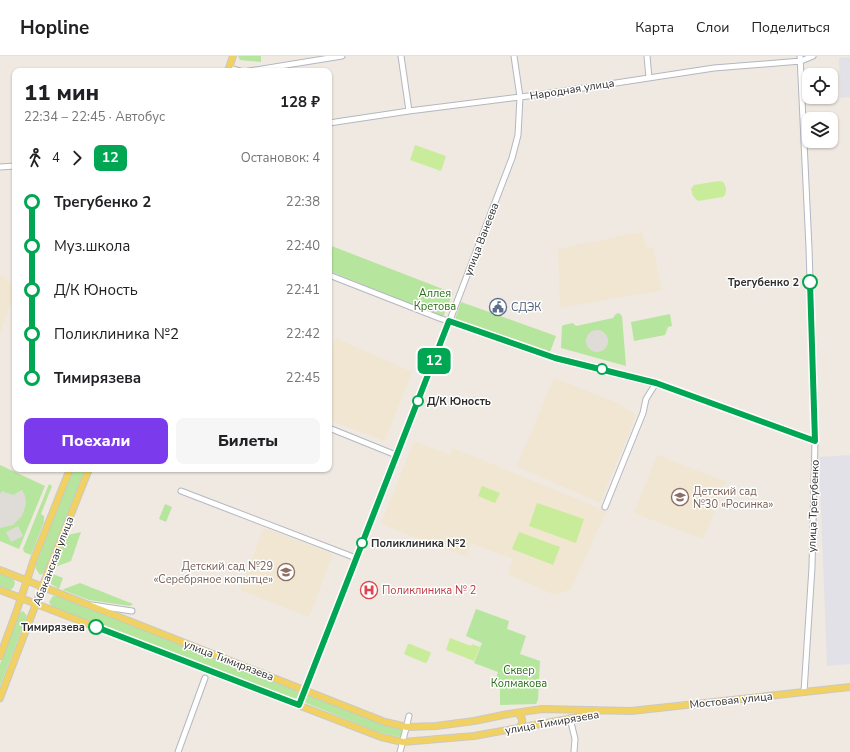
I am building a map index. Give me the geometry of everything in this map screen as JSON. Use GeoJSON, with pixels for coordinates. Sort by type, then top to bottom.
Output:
{"type":"FeatureCollection","features":[{"type":"Feature","properties":{"kind":"main road"},"geometry":{"type":"LineString","coordinates":[[229,68],[233,56]]}},
{"type":"Feature","properties":{"kind":"main road","name":"Абаканская улица"},"geometry":{"type":"LineString","coordinates":[[0,656],[34,559],[69,472]]}},
{"type":"Feature","properties":{"kind":"main road","name":"Абаканская улица"},"geometry":{"type":"LineString","coordinates":[[0,698],[88,472]]}},
{"type":"Feature","properties":{"kind":"main road","name":"улица Тимирязева"},"geometry":{"type":"LineString","coordinates":[[0,570],[385,722],[407,727],[436,726],[542,709],[611,711]]}},
{"type":"Feature","properties":{"kind":"main road","name":"улица Тимирязева"},"geometry":{"type":"LineString","coordinates":[[0,590],[381,737],[403,742],[474,736],[611,711]]}},
{"type":"Feature","properties":{"kind":"main road","name":"Мостовая улица"},"geometry":{"type":"LineString","coordinates":[[611,711],[631,711],[850,687]]}},
{"type":"Feature","properties":{"kind":"main road"},"geometry":{"type":"LineString","coordinates":[[299,705],[304,690]]}},
{"type":"Feature","properties":{"kind":"main road"},"geometry":{"type":"LineString","coordinates":[[517,713],[521,716],[522,720],[522,724],[519,728]]}},
{"type":"Feature","properties":{"kind":"street"},"geometry":{"type":"LineString","coordinates":[[268,68],[342,56]]}},
{"type":"Feature","properties":{"kind":"street"},"geometry":{"type":"LineString","coordinates":[[401,56],[409,110]]}},
{"type":"Feature","properties":{"kind":"street","name":"улица Ванеева"},"geometry":{"type":"LineString","coordinates":[[304,690],[512,158],[518,135],[520,97],[514,56]]}},
{"type":"Feature","properties":{"kind":"street"},"geometry":{"type":"LineString","coordinates":[[647,56],[649,78]]}},
{"type":"Feature","properties":{"kind":"street","name":"Народная улица"},"geometry":{"type":"LineString","coordinates":[[332,123],[409,110],[520,97],[727,66],[800,59],[814,56]]}},
{"type":"Feature","properties":{"kind":"street","name":"улица Трегубенко"},"geometry":{"type":"LineString","coordinates":[[800,59],[810,255],[815,441],[812,567],[804,692]]}},
{"type":"Feature","properties":{"kind":"street"},"geometry":{"type":"LineString","coordinates":[[0,167],[12,166]]}},
{"type":"Feature","properties":{"kind":"street"},"geometry":{"type":"LineString","coordinates":[[332,275],[439,318],[555,358],[656,383],[815,441]]}},
{"type":"Feature","properties":{"kind":"street"},"geometry":{"type":"LineString","coordinates":[[606,507],[646,399],[656,383]]}},
{"type":"Feature","properties":{"kind":"street"},"geometry":{"type":"LineString","coordinates":[[332,429],[396,455]]}},
{"type":"Feature","properties":{"kind":"street"},"geometry":{"type":"LineString","coordinates":[[181,491],[356,558]]}},
{"type":"Feature","properties":{"kind":"street"},"geometry":{"type":"LineString","coordinates":[[87,604],[132,611]]}},
{"type":"Feature","properties":{"kind":"street"},"geometry":{"type":"LineString","coordinates":[[0,647],[6,641]]}},
{"type":"Feature","properties":{"kind":"street"},"geometry":{"type":"LineString","coordinates":[[178,752],[205,678]]}},
{"type":"Feature","properties":{"kind":"street"},"geometry":{"type":"LineString","coordinates":[[400,752],[409,716]]}},
{"type":"Feature","properties":{"kind":"street"},"geometry":{"type":"LineString","coordinates":[[570,718],[575,739],[574,752]]}},
{"type":"Feature","properties":{"kind":"shaded area"},"geometry":{"type":"Polygon","coordinates":[[[850,57],[850,97],[840,98],[839,58],[850,57]]]}},
{"type":"Feature","properties":{"kind":"shaded area"},"geometry":{"type":"Polygon","coordinates":[[[642,232],[647,248],[653,247],[662,290],[560,308],[558,249],[642,232]]]}},
{"type":"Feature","properties":{"kind":"shaded area"},"geometry":{"type":"Polygon","coordinates":[[[0,275],[12,283],[12,301],[0,333],[0,275]]]}},
{"type":"Feature","properties":{"kind":"shaded area"},"geometry":{"type":"Polygon","coordinates":[[[597,330],[605,333],[608,341],[605,349],[597,352],[589,349],[586,341],[589,333],[597,330]]]}},
{"type":"Feature","properties":{"kind":"shaded area"},"geometry":{"type":"Polygon","coordinates":[[[336,338],[412,372],[385,441],[332,421],[332,348],[336,338]]]}},
{"type":"Feature","properties":{"kind":"shaded area"},"geometry":{"type":"Polygon","coordinates":[[[554,378],[617,403],[636,415],[600,503],[517,466],[554,378]]]}},
{"type":"Feature","properties":{"kind":"shaded area"},"geometry":{"type":"Polygon","coordinates":[[[414,441],[450,455],[453,448],[606,511],[571,589],[555,595],[508,574],[513,559],[471,543],[467,557],[381,524],[414,441]]]}},
{"type":"Feature","properties":{"kind":"shaded area","name":"Детский сад №30 «Росинка»"},"geometry":{"type":"Polygon","coordinates":[[[657,455],[726,482],[703,539],[634,513],[657,455]]]}},
{"type":"Feature","properties":{"kind":"shaded area"},"geometry":{"type":"Polygon","coordinates":[[[850,455],[850,664],[827,666],[819,457],[850,455]]]}},
{"type":"Feature","properties":{"kind":"shaded area"},"geometry":{"type":"Polygon","coordinates":[[[22,490],[25,496],[26,504],[22,516],[13,525],[0,528],[0,494],[2,491],[13,495],[22,490]]]}},
{"type":"Feature","properties":{"kind":"shaded area"},"geometry":{"type":"Polygon","coordinates":[[[18,526],[23,536],[11,542],[6,532],[18,526]]]}},
{"type":"Feature","properties":{"kind":"shaded area","name":"Детский сад №29 «Серебряное копытце»"},"geometry":{"type":"Polygon","coordinates":[[[264,528],[333,554],[309,617],[240,590],[264,528]]]}},
{"type":"Feature","properties":{"kind":"green space"},"geometry":{"type":"Polygon","coordinates":[[[238,56],[261,56],[261,62],[240,60],[238,56]]]}},
{"type":"Feature","properties":{"kind":"green space"},"geometry":{"type":"Polygon","coordinates":[[[415,145],[446,156],[441,171],[410,160],[415,145]]]}},
{"type":"Feature","properties":{"kind":"green space"},"geometry":{"type":"Polygon","coordinates":[[[719,181],[723,182],[726,188],[726,192],[723,197],[698,201],[693,196],[691,189],[694,185],[719,181]]]}},
{"type":"Feature","properties":{"kind":"green space","name":"Аллея Кретова"},"geometry":{"type":"Polygon","coordinates":[[[332,246],[453,293],[443,317],[332,272],[332,246]]]}},
{"type":"Feature","properties":{"kind":"green space"},"geometry":{"type":"Polygon","coordinates":[[[461,302],[556,336],[550,352],[455,319],[461,302]]]}},
{"type":"Feature","properties":{"kind":"green space"},"geometry":{"type":"Polygon","coordinates":[[[619,313],[622,316],[626,366],[561,348],[562,326],[573,323],[576,326],[613,318],[619,313]]]}},
{"type":"Feature","properties":{"kind":"green space"},"geometry":{"type":"Polygon","coordinates":[[[670,314],[672,326],[668,327],[665,335],[634,341],[631,322],[670,314]]]}},
{"type":"Feature","properties":{"kind":"green space"},"geometry":{"type":"Polygon","coordinates":[[[0,465],[12,471],[12,472],[45,486],[19,549],[0,541],[0,465]]]}},
{"type":"Feature","properties":{"kind":"green space"},"geometry":{"type":"Polygon","coordinates":[[[72,472],[84,472],[44,573],[40,575],[36,569],[36,564],[72,472]]]}},
{"type":"Feature","properties":{"kind":"green space"},"geometry":{"type":"Polygon","coordinates":[[[49,484],[52,486],[41,514],[44,516],[44,522],[31,555],[24,552],[23,549],[49,484]]]}},
{"type":"Feature","properties":{"kind":"green space"},"geometry":{"type":"Polygon","coordinates":[[[482,486],[500,493],[495,503],[478,496],[482,486]]]}},
{"type":"Feature","properties":{"kind":"green space"},"geometry":{"type":"Polygon","coordinates":[[[537,503],[584,519],[576,543],[529,526],[537,503]]]}},
{"type":"Feature","properties":{"kind":"green space"},"geometry":{"type":"Polygon","coordinates":[[[165,504],[172,507],[166,522],[159,519],[165,504]]]}},
{"type":"Feature","properties":{"kind":"green space"},"geometry":{"type":"Polygon","coordinates":[[[81,532],[71,561],[55,567],[53,566],[63,541],[68,535],[81,532]]]}},
{"type":"Feature","properties":{"kind":"green space"},"geometry":{"type":"Polygon","coordinates":[[[519,532],[560,547],[553,565],[512,549],[519,532]]]}},
{"type":"Feature","properties":{"kind":"green space"},"geometry":{"type":"Polygon","coordinates":[[[0,572],[13,578],[15,583],[13,588],[10,590],[0,586],[0,572]]]}},
{"type":"Feature","properties":{"kind":"green space"},"geometry":{"type":"Polygon","coordinates":[[[50,573],[63,578],[59,589],[51,584],[49,577],[50,573]]]}},
{"type":"Feature","properties":{"kind":"green space"},"geometry":{"type":"Polygon","coordinates":[[[80,583],[133,604],[130,606],[89,600],[63,590],[80,583]]]}},
{"type":"Feature","properties":{"kind":"green space"},"geometry":{"type":"Polygon","coordinates":[[[53,596],[61,597],[298,691],[299,693],[297,698],[294,699],[269,690],[56,609],[52,607],[49,602],[53,596]]]}},
{"type":"Feature","properties":{"kind":"green space","name":"Сквер Колмакова"},"geometry":{"type":"Polygon","coordinates":[[[476,609],[509,621],[507,629],[526,636],[520,654],[540,661],[538,700],[536,704],[500,705],[500,684],[496,678],[498,672],[474,663],[482,643],[466,636],[476,609]]]}},
{"type":"Feature","properties":{"kind":"green space"},"geometry":{"type":"Polygon","coordinates":[[[23,611],[27,616],[0,686],[0,664],[20,613],[23,611]]]}},
{"type":"Feature","properties":{"kind":"green space"},"geometry":{"type":"Polygon","coordinates":[[[450,638],[471,646],[472,644],[480,647],[474,661],[446,650],[450,638]]]}},
{"type":"Feature","properties":{"kind":"green space"},"geometry":{"type":"Polygon","coordinates":[[[408,644],[430,652],[431,653],[427,662],[425,663],[404,654],[408,644]]]}},
{"type":"Feature","properties":{"kind":"green space"},"geometry":{"type":"Polygon","coordinates":[[[310,695],[401,729],[403,732],[402,737],[378,732],[306,703],[303,699],[305,696],[310,695]]]}},
{"type":"Feature","properties":{"kind":"bus line","name":"12"},"geometry":{"type":"LineString","coordinates":[[96,627],[299,705],[449,321],[555,358],[656,383],[815,441],[810,282]]}},
{"type":"Feature","properties":{"kind":"place","name":"Трегубенко 2"},"geometry":{"type":"Point","coordinates":[810,282]}},
{"type":"Feature","properties":{"kind":"place","name":"СДЭК"},"geometry":{"type":"Point","coordinates":[498,307]}},
{"type":"Feature","properties":{"kind":"place","name":"Д/К Юность"},"geometry":{"type":"Point","coordinates":[418,401]}},
{"type":"Feature","properties":{"kind":"place","name":"Детский сад №30 «Росинка»"},"geometry":{"type":"Point","coordinates":[680,497]}},
{"type":"Feature","properties":{"kind":"place","name":"Поликлиника №2"},"geometry":{"type":"Point","coordinates":[362,543]}},
{"type":"Feature","properties":{"kind":"place","name":"Детский сад №29 «Серебряное копытце»"},"geometry":{"type":"Point","coordinates":[286,572]}},
{"type":"Feature","properties":{"kind":"place","name":"Поликлиника № 2"},"geometry":{"type":"Point","coordinates":[369,590]}},
{"type":"Feature","properties":{"kind":"place","name":"Тимирязева"},"geometry":{"type":"Point","coordinates":[96,627]}}]}
